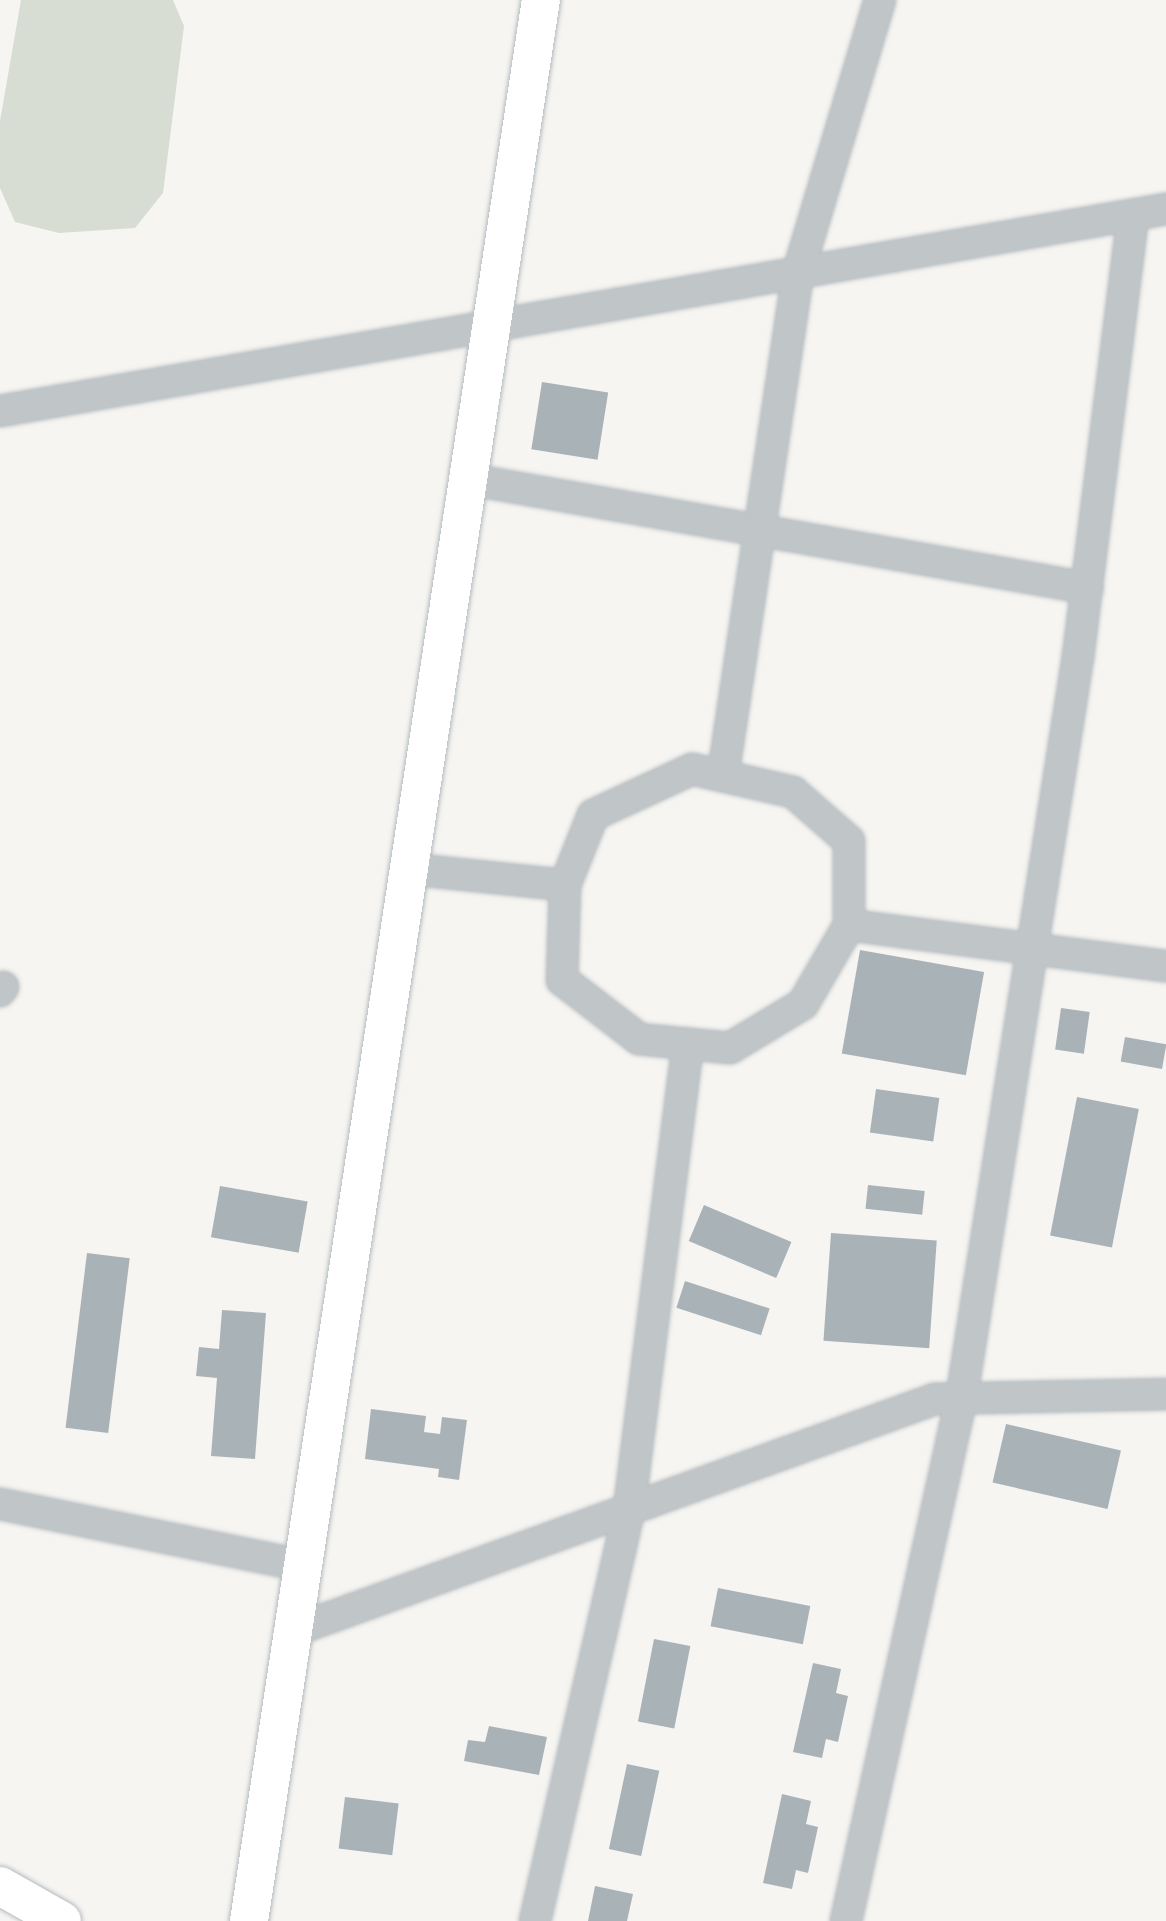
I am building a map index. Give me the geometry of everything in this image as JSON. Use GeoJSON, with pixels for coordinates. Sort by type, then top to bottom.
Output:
{"type":"FeatureCollection","features":[{"type":"Feature","properties":{"kind":"street"},"geometry":{"type":"LineString","coordinates":[[249,1921],[295,1630],[489,326],[541,0]]}},
{"type":"Feature","properties":{"kind":"street"},"geometry":{"type":"LineString","coordinates":[[723,776],[798,273],[880,0]]}},
{"type":"Feature","properties":{"kind":"street"},"geometry":{"type":"LineString","coordinates":[[0,411],[1166,209]]}},
{"type":"Feature","properties":{"kind":"street"},"geometry":{"type":"LineString","coordinates":[[846,1921],[962,1395],[1034,946],[1087,588],[1133,215]]}},
{"type":"Feature","properties":{"kind":"street"},"geometry":{"type":"LineString","coordinates":[[467,479],[1087,588]]}},
{"type":"Feature","properties":{"kind":"street"},"geometry":{"type":"LineString","coordinates":[[692,769],[723,776],[793,792],[849,841],[849,925],[803,1004],[730,1048],[639,1039],[562,980],[565,885],[593,815],[692,769]]}},
{"type":"Feature","properties":{"kind":"street"},"geometry":{"type":"LineString","coordinates":[[409,869],[565,885]]}},
{"type":"Feature","properties":{"kind":"street"},"geometry":{"type":"LineString","coordinates":[[849,925],[1034,946],[1166,966]]}},
{"type":"Feature","properties":{"kind":"street"},"geometry":{"type":"LineString","coordinates":[[535,1921],[629,1510],[688,1044]]}},
{"type":"Feature","properties":{"kind":"street"},"geometry":{"type":"LineString","coordinates":[[295,1630],[934,1399],[962,1395],[1166,1394]]}},
{"type":"Feature","properties":{"kind":"street"},"geometry":{"type":"LineString","coordinates":[[0,1504],[304,1566]]}},
{"type":"Feature","properties":{"kind":"street"},"geometry":{"type":"LineString","coordinates":[[0,1886],[62,1921]]}},
{"type":"Feature","properties":{"kind":"shaded area"},"geometry":{"type":"Polygon","coordinates":[[[21,0],[173,0],[184,26],[163,193],[135,228],[59,233],[15,222],[0,188],[0,121],[21,0]]]}},
{"type":"Feature","properties":{"kind":"building"},"geometry":{"type":"Polygon","coordinates":[[[542,382],[608,392],[598,460],[531,449],[542,382]]]}},
{"type":"Feature","properties":{"kind":"building"},"geometry":{"type":"Polygon","coordinates":[[[860,950],[984,972],[966,1075],[842,1053],[860,950]]]}},
{"type":"Feature","properties":{"kind":"building"},"geometry":{"type":"Polygon","coordinates":[[[1061,1008],[1090,1012],[1084,1054],[1055,1050],[1061,1008]]]}},
{"type":"Feature","properties":{"kind":"building"},"geometry":{"type":"Polygon","coordinates":[[[1125,1037],[1166,1044],[1162,1069],[1121,1062],[1125,1037]]]}},
{"type":"Feature","properties":{"kind":"building"},"geometry":{"type":"Polygon","coordinates":[[[876,1089],[939,1098],[933,1141],[870,1133],[876,1089]]]}},
{"type":"Feature","properties":{"kind":"building"},"geometry":{"type":"Polygon","coordinates":[[[1077,1097],[1139,1109],[1112,1247],[1050,1235],[1077,1097]]]}},
{"type":"Feature","properties":{"kind":"building"},"geometry":{"type":"Polygon","coordinates":[[[868,1185],[925,1191],[922,1215],[865,1209],[868,1185]]]}},
{"type":"Feature","properties":{"kind":"building"},"geometry":{"type":"Polygon","coordinates":[[[220,1186],[308,1201],[299,1253],[211,1237],[220,1186]]]}},
{"type":"Feature","properties":{"kind":"building"},"geometry":{"type":"Polygon","coordinates":[[[704,1205],[791,1242],[776,1278],[689,1241],[704,1205]]]}},
{"type":"Feature","properties":{"kind":"building"},"geometry":{"type":"Polygon","coordinates":[[[831,1233],[937,1240],[929,1348],[823,1341],[831,1233]]]}},
{"type":"Feature","properties":{"kind":"building"},"geometry":{"type":"Polygon","coordinates":[[[87,1253],[130,1258],[108,1433],[66,1428],[87,1253]]]}},
{"type":"Feature","properties":{"kind":"building"},"geometry":{"type":"Polygon","coordinates":[[[685,1281],[770,1309],[761,1335],[676,1308],[685,1281]]]}},
{"type":"Feature","properties":{"kind":"building"},"geometry":{"type":"Polygon","coordinates":[[[222,1310],[266,1313],[255,1459],[211,1456],[217,1378],[196,1376],[199,1347],[219,1349],[222,1310]]]}},
{"type":"Feature","properties":{"kind":"building"},"geometry":{"type":"Polygon","coordinates":[[[371,1409],[426,1416],[424,1432],[440,1434],[442,1417],[467,1420],[459,1480],[438,1477],[439,1469],[365,1459],[371,1409]]]}},
{"type":"Feature","properties":{"kind":"building"},"geometry":{"type":"Polygon","coordinates":[[[1006,1424],[1121,1451],[1107,1509],[993,1482],[1006,1424]]]}},
{"type":"Feature","properties":{"kind":"building"},"geometry":{"type":"Polygon","coordinates":[[[718,1588],[810,1606],[803,1644],[711,1626],[718,1588]]]}},
{"type":"Feature","properties":{"kind":"building"},"geometry":{"type":"Polygon","coordinates":[[[654,1639],[690,1646],[674,1729],[638,1721],[654,1639]]]}},
{"type":"Feature","properties":{"kind":"building"},"geometry":{"type":"Polygon","coordinates":[[[813,1663],[841,1669],[836,1693],[848,1696],[838,1742],[826,1739],[822,1758],[793,1752],[813,1663]]]}},
{"type":"Feature","properties":{"kind":"building"},"geometry":{"type":"Polygon","coordinates":[[[489,1726],[547,1737],[539,1775],[464,1761],[468,1740],[485,1742],[489,1726]]]}},
{"type":"Feature","properties":{"kind":"building"},"geometry":{"type":"Polygon","coordinates":[[[627,1764],[659,1771],[641,1856],[609,1849],[627,1764]]]}},
{"type":"Feature","properties":{"kind":"building"},"geometry":{"type":"Polygon","coordinates":[[[782,1794],[811,1801],[806,1824],[818,1827],[808,1873],[796,1870],[792,1889],[763,1883],[782,1794]]]}},
{"type":"Feature","properties":{"kind":"building"},"geometry":{"type":"Polygon","coordinates":[[[345,1797],[399,1804],[392,1855],[339,1849],[345,1797]]]}},
{"type":"Feature","properties":{"kind":"building"},"geometry":{"type":"Polygon","coordinates":[[[595,1886],[633,1894],[627,1921],[588,1921],[595,1886]]]}}]}
